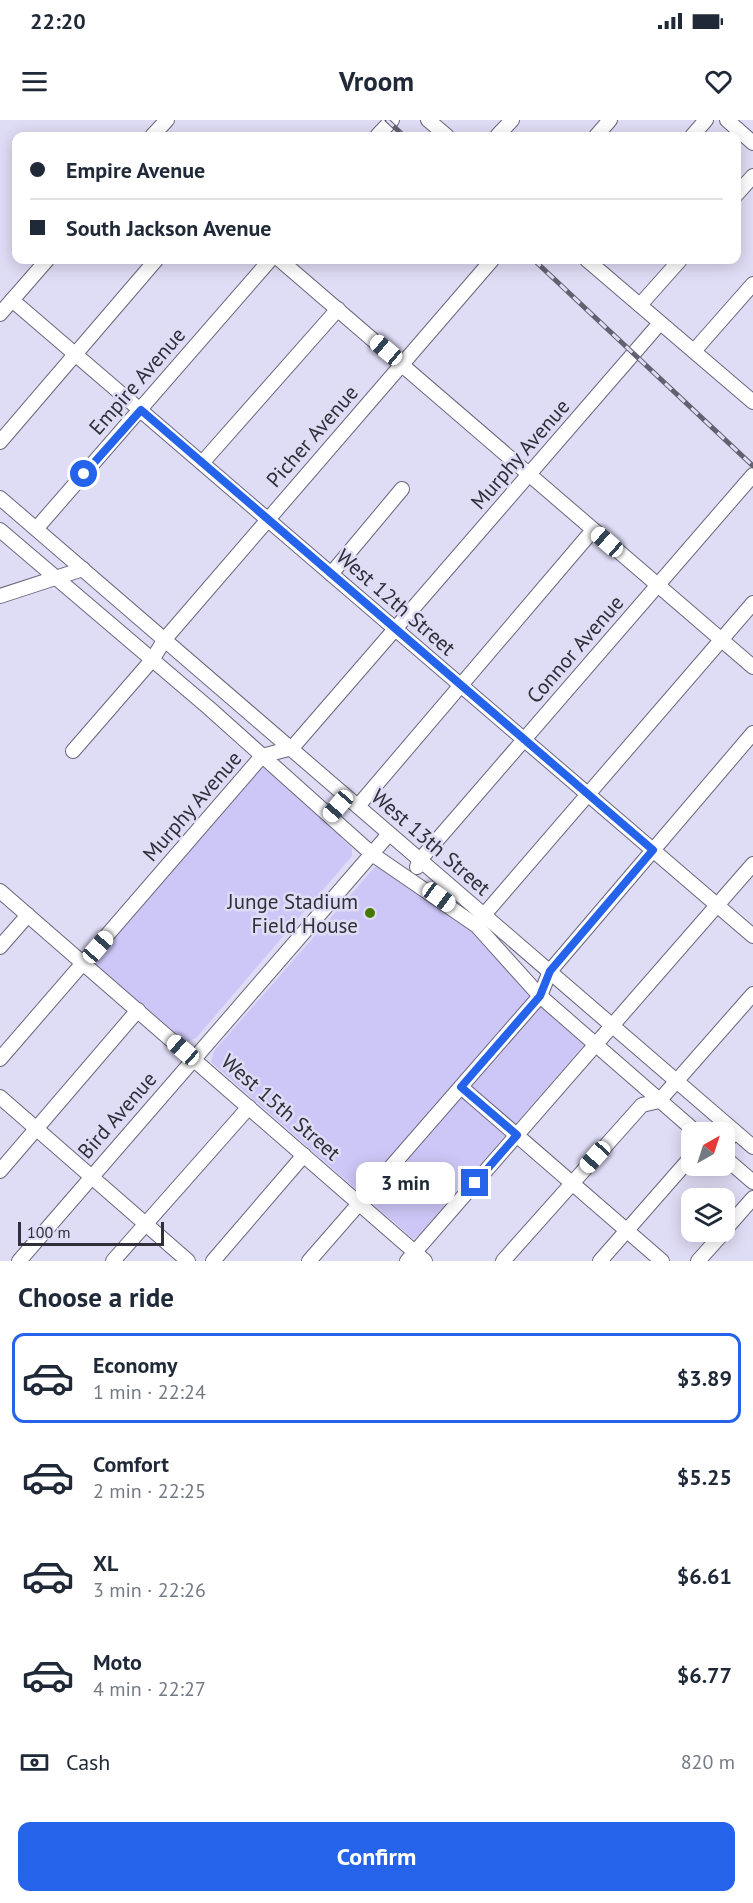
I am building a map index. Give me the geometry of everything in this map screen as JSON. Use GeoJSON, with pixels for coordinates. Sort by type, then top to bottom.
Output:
{"type":"FeatureCollection","features":[{"type":"Feature","properties":{"kind":"street"},"geometry":{"type":"LineString","coordinates":[[156,132],[167,120]]}},
{"type":"Feature","properties":{"kind":"street"},"geometry":{"type":"LineString","coordinates":[[381,132],[392,120]]}},
{"type":"Feature","properties":{"kind":"street"},"geometry":{"type":"LineString","coordinates":[[429,120],[442,132]]}},
{"type":"Feature","properties":{"kind":"street"},"geometry":{"type":"LineString","coordinates":[[501,132],[512,120]]}},
{"type":"Feature","properties":{"kind":"street"},"geometry":{"type":"LineString","coordinates":[[600,132],[610,120]]}},
{"type":"Feature","properties":{"kind":"street"},"geometry":{"type":"LineString","coordinates":[[696,132],[706,120]]}},
{"type":"Feature","properties":{"kind":"street"},"geometry":{"type":"LineString","coordinates":[[727,120],[741,132]]}},
{"type":"Feature","properties":{"kind":"street"},"geometry":{"type":"LineString","coordinates":[[741,132],[753,143]]}},
{"type":"Feature","properties":{"kind":"street"},"geometry":{"type":"LineString","coordinates":[[741,189],[753,176]]}},
{"type":"Feature","properties":{"kind":"street"},"geometry":{"type":"LineString","coordinates":[[0,314],[44,264]]}},
{"type":"Feature","properties":{"kind":"street"},"geometry":{"type":"LineString","coordinates":[[0,442],[153,264]]}},
{"type":"Feature","properties":{"kind":"street","name":"Empire Avenue"},"geometry":{"type":"LineString","coordinates":[[30,556],[40,533],[141,410],[267,264]]}},
{"type":"Feature","properties":{"kind":"street"},"geometry":{"type":"LineString","coordinates":[[285,264],[753,667]]}},
{"type":"Feature","properties":{"kind":"street","name":"Picher Avenue"},"geometry":{"type":"LineString","coordinates":[[73,751],[152,660],[165,639],[489,264]]}},
{"type":"Feature","properties":{"kind":"street"},"geometry":{"type":"LineString","coordinates":[[592,264],[752,400]]}},
{"type":"Feature","properties":{"kind":"street"},"geometry":{"type":"LineString","coordinates":[[640,305],[676,264]]}},
{"type":"Feature","properties":{"kind":"street"},"geometry":{"type":"LineString","coordinates":[[694,351],[753,284]]}},
{"type":"Feature","properties":{"kind":"street","name":"West 12th Street"},"geometry":{"type":"LineString","coordinates":[[12,300],[753,936]]}},
{"type":"Feature","properties":{"kind":"street"},"geometry":{"type":"LineString","coordinates":[[202,463],[338,309]]}},
{"type":"Feature","properties":{"kind":"street","name":"Murphy Avenue"},"geometry":{"type":"LineString","coordinates":[[0,1059],[262,756],[292,748],[660,322]]}},
{"type":"Feature","properties":{"kind":"street","name":"Connor Avenue"},"geometry":{"type":"LineString","coordinates":[[412,880],[419,861],[753,475]]}},
{"type":"Feature","properties":{"kind":"street"},"geometry":{"type":"LineString","coordinates":[[331,574],[402,489]]}},
{"type":"Feature","properties":{"kind":"street","name":"West 13th Street"},"geometry":{"type":"LineString","coordinates":[[0,498],[723,1122]]}},
{"type":"Feature","properties":{"kind":"street","name":"West 13th Street"},"geometry":{"type":"LineString","coordinates":[[0,530],[208,708],[372,854],[477,926],[540,996],[684,1122]]}},
{"type":"Feature","properties":{"kind":"street"},"geometry":{"type":"LineString","coordinates":[[358,806],[593,530]]}},
{"type":"Feature","properties":{"kind":"street"},"geometry":{"type":"LineString","coordinates":[[0,596],[83,569]]}},
{"type":"Feature","properties":{"kind":"street"},"geometry":{"type":"LineString","coordinates":[[86,603],[101,585]]}},
{"type":"Feature","properties":{"kind":"street"},"geometry":{"type":"LineString","coordinates":[[483,916],[753,603]]}},
{"type":"Feature","properties":{"kind":"street"},"geometry":{"type":"LineString","coordinates":[[208,708],[225,693]]}},
{"type":"Feature","properties":{"kind":"street"},"geometry":{"type":"LineString","coordinates":[[309,1261],[540,996],[550,971],[753,733]]}},
{"type":"Feature","properties":{"kind":"street"},"geometry":{"type":"LineString","coordinates":[[330,815],[346,796]]}},
{"type":"Feature","properties":{"kind":"street","name":"Bird Avenue"},"geometry":{"type":"LineString","coordinates":[[18,1261],[389,834]]}},
{"type":"Feature","properties":{"kind":"street"},"geometry":{"type":"LineString","coordinates":[[416,1258],[517,1135],[753,864]]}},
{"type":"Feature","properties":{"kind":"street","name":"West 15th Street"},"geometry":{"type":"LineString","coordinates":[[0,891],[360,1204],[416,1258]]}},
{"type":"Feature","properties":{"kind":"street"},"geometry":{"type":"LineString","coordinates":[[0,947],[28,915]]}},
{"type":"Feature","properties":{"kind":"street"},"geometry":{"type":"LineString","coordinates":[[503,1261],[642,1105],[659,1101],[753,994]]}},
{"type":"Feature","properties":{"kind":"street"},"geometry":{"type":"LineString","coordinates":[[0,1170],[138,1010]]}},
{"type":"Feature","properties":{"kind":"street"},"geometry":{"type":"LineString","coordinates":[[461,1087],[662,1261]]}},
{"type":"Feature","properties":{"kind":"street"},"geometry":{"type":"LineString","coordinates":[[0,1097],[188,1261]]}},
{"type":"Feature","properties":{"kind":"street"},"geometry":{"type":"LineString","coordinates":[[113,1261],[249,1107]]}},
{"type":"Feature","properties":{"kind":"street","name":"West 13th Street"},"geometry":{"type":"LineString","coordinates":[[735,1132],[753,1147]]}},
{"type":"Feature","properties":{"kind":"street"},"geometry":{"type":"LineString","coordinates":[[213,1261],[304,1155]]}},
{"type":"Feature","properties":{"kind":"street"},"geometry":{"type":"LineString","coordinates":[[735,1166],[753,1182]]}},
{"type":"Feature","properties":{"kind":"street"},"geometry":{"type":"LineString","coordinates":[[600,1261],[681,1169]]}},
{"type":"Feature","properties":{"kind":"street"},"geometry":{"type":"LineString","coordinates":[[735,1218],[753,1198]]}},
{"type":"Feature","properties":{"kind":"street"},"geometry":{"type":"LineString","coordinates":[[698,1261],[714,1242]]}},
{"type":"Feature","properties":{"kind":"shaded area"},"geometry":{"type":"Polygon","coordinates":[[[261,768],[266,768],[337,829],[342,839],[352,848],[352,856],[196,1038],[186,1042],[97,966],[95,959],[261,768]]]}},
{"type":"Feature","properties":{"kind":"shaded area"},"geometry":{"type":"Polygon","coordinates":[[[375,867],[383,867],[487,941],[520,984],[584,1045],[413,1239],[211,1062],[214,1051],[375,867]]]}},
{"type":"Feature","properties":{"kind":"railway"},"geometry":{"type":"LineString","coordinates":[[387,120],[400,132]]}},
{"type":"Feature","properties":{"kind":"railway"},"geometry":{"type":"LineString","coordinates":[[538,264],[753,466]]}},
{"type":"Feature","properties":{"kind":"place","name":"Junge Stadium Field House"},"geometry":{"type":"Point","coordinates":[370,913]}},
{"type":"Feature","properties":{"kind":"route"},"geometry":{"type":"LineString","coordinates":[[84,474],[141,410],[653,850],[550,971],[540,996],[461,1087],[517,1135],[475,1183]]}}]}
